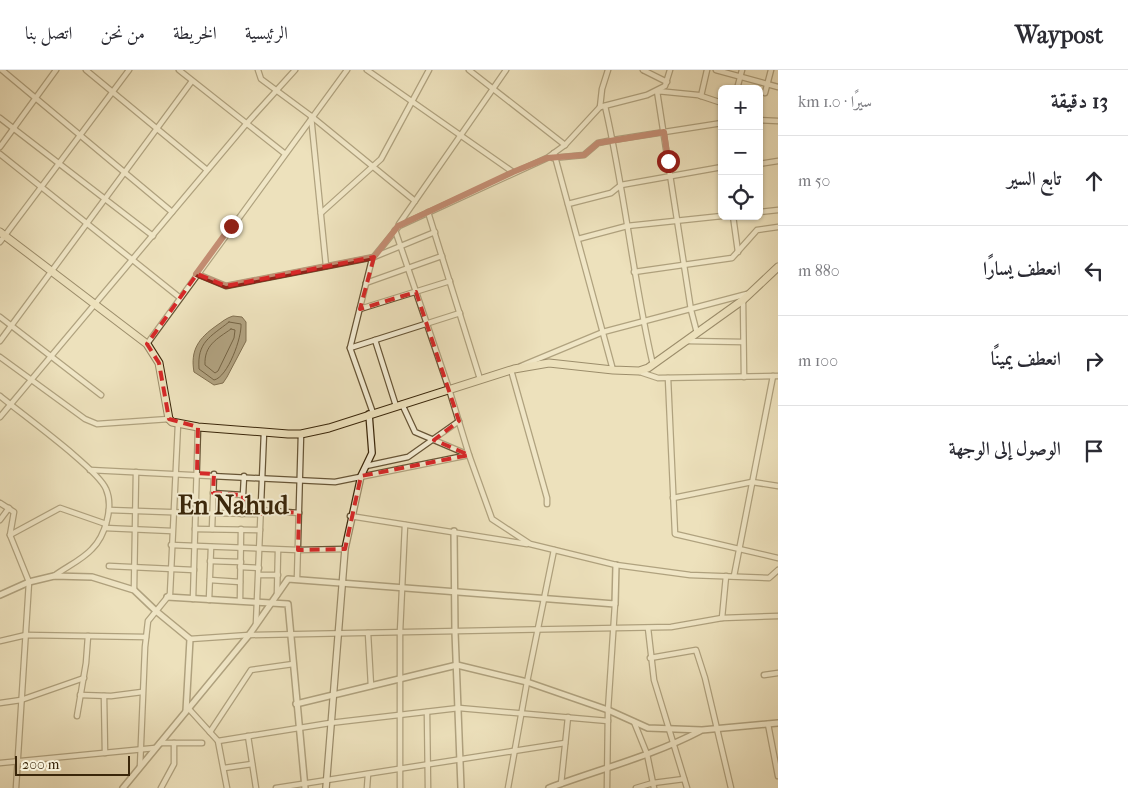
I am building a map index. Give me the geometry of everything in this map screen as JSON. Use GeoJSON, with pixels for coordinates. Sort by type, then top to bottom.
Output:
{"type":"FeatureCollection","features":[{"type":"Feature","properties":{"kind":"highway"},"geometry":{"type":"LineString","coordinates":[[2,237],[52,272],[147,344],[159,362],[169,420],[178,424],[198,427],[301,434],[512,369],[549,363],[639,371],[653,365],[743,300],[778,267]]}},
{"type":"Feature","properties":{"kind":"main road"},"geometry":{"type":"LineString","coordinates":[[326,788],[345,549],[350,516],[361,476],[372,453],[371,414]]}},
{"type":"Feature","properties":{"kind":"street"},"geometry":{"type":"LineString","coordinates":[[2,70],[172,212]]}},
{"type":"Feature","properties":{"kind":"street"},"geometry":{"type":"LineString","coordinates":[[0,147],[56,70]]}},
{"type":"Feature","properties":{"kind":"street"},"geometry":{"type":"LineString","coordinates":[[86,70],[207,170]]}},
{"type":"Feature","properties":{"kind":"street"},"geometry":{"type":"LineString","coordinates":[[2,237],[129,70]]}},
{"type":"Feature","properties":{"kind":"street"},"geometry":{"type":"LineString","coordinates":[[179,70],[284,153]]}},
{"type":"Feature","properties":{"kind":"street"},"geometry":{"type":"LineString","coordinates":[[258,70],[261,79],[311,116],[415,201]]}},
{"type":"Feature","properties":{"kind":"street"},"geometry":{"type":"LineString","coordinates":[[0,417],[133,261],[246,123],[278,91],[294,70]]}},
{"type":"Feature","properties":{"kind":"street"},"geometry":{"type":"LineString","coordinates":[[147,344],[311,116],[347,70]]}},
{"type":"Feature","properties":{"kind":"street"},"geometry":{"type":"LineString","coordinates":[[367,70],[513,172]]}},
{"type":"Feature","properties":{"kind":"street"},"geometry":{"type":"LineString","coordinates":[[321,213],[381,159],[429,70]]}},
{"type":"Feature","properties":{"kind":"street"},"geometry":{"type":"LineString","coordinates":[[470,70],[565,145]]}},
{"type":"Feature","properties":{"kind":"street"},"geometry":{"type":"LineString","coordinates":[[371,414],[350,348],[374,257],[398,226],[506,70]]}},
{"type":"Feature","properties":{"kind":"street"},"geometry":{"type":"LineString","coordinates":[[608,70],[602,89],[603,107],[613,140],[642,321],[653,365]]}},
{"type":"Feature","properties":{"kind":"street"},"geometry":{"type":"LineString","coordinates":[[643,70],[667,82]]}},
{"type":"Feature","properties":{"kind":"street"},"geometry":{"type":"LineString","coordinates":[[555,155],[603,107],[666,86],[670,70]]}},
{"type":"Feature","properties":{"kind":"street"},"geometry":{"type":"LineString","coordinates":[[701,96],[707,70]]}},
{"type":"Feature","properties":{"kind":"street"},"geometry":{"type":"LineString","coordinates":[[716,70],[778,87]]}},
{"type":"Feature","properties":{"kind":"street"},"geometry":{"type":"LineString","coordinates":[[739,85],[742,70]]}},
{"type":"Feature","properties":{"kind":"street"},"geometry":{"type":"LineString","coordinates":[[765,92],[771,70]]}},
{"type":"Feature","properties":{"kind":"street"},"geometry":{"type":"LineString","coordinates":[[0,340],[192,81]]}},
{"type":"Feature","properties":{"kind":"street"},"geometry":{"type":"LineString","coordinates":[[657,90],[701,96],[718,102]]}},
{"type":"Feature","properties":{"kind":"street"},"geometry":{"type":"LineString","coordinates":[[657,90],[691,310],[697,334]]}},
{"type":"Feature","properties":{"kind":"street"},"geometry":{"type":"LineString","coordinates":[[311,116],[326,266]]}},
{"type":"Feature","properties":{"kind":"street"},"geometry":{"type":"LineString","coordinates":[[0,118],[153,236]]}},
{"type":"Feature","properties":{"kind":"street"},"geometry":{"type":"LineString","coordinates":[[763,120],[778,120]]}},
{"type":"Feature","properties":{"kind":"street"},"geometry":{"type":"LineString","coordinates":[[398,226],[513,172],[555,155],[584,155],[598,143],[718,124]]}},
{"type":"Feature","properties":{"kind":"street"},"geometry":{"type":"LineString","coordinates":[[0,154],[179,297]]}},
{"type":"Feature","properties":{"kind":"street"},"geometry":{"type":"LineString","coordinates":[[555,155],[613,370]]}},
{"type":"Feature","properties":{"kind":"street"},"geometry":{"type":"LineString","coordinates":[[763,163],[778,161]]}},
{"type":"Feature","properties":{"kind":"street"},"geometry":{"type":"LineString","coordinates":[[568,204],[611,193],[621,185],[718,168]]}},
{"type":"Feature","properties":{"kind":"street"},"geometry":{"type":"LineString","coordinates":[[763,212],[778,210]]}},
{"type":"Feature","properties":{"kind":"street"},"geometry":{"type":"LineString","coordinates":[[428,212],[480,379]]}},
{"type":"Feature","properties":{"kind":"street"},"geometry":{"type":"LineString","coordinates":[[578,239],[627,226],[718,216]]}},
{"type":"Feature","properties":{"kind":"street"},"geometry":{"type":"LineString","coordinates":[[734,220],[738,252]]}},
{"type":"Feature","properties":{"kind":"street"},"geometry":{"type":"LineString","coordinates":[[634,272],[732,258],[757,230],[778,227]]}},
{"type":"Feature","properties":{"kind":"street"},"geometry":{"type":"LineString","coordinates":[[395,230],[492,519],[530,544]]}},
{"type":"Feature","properties":{"kind":"street"},"geometry":{"type":"LineString","coordinates":[[196,274],[226,286],[374,257],[434,232]]}},
{"type":"Feature","properties":{"kind":"street"},"geometry":{"type":"LineString","coordinates":[[366,283],[442,256]]}},
{"type":"Feature","properties":{"kind":"street"},"geometry":{"type":"LineString","coordinates":[[360,309],[450,281]]}},
{"type":"Feature","properties":{"kind":"street"},"geometry":{"type":"LineString","coordinates":[[547,504],[547,498],[512,369],[603,332],[751,293]]}},
{"type":"Feature","properties":{"kind":"street"},"geometry":{"type":"LineString","coordinates":[[743,300],[744,377]]}},
{"type":"Feature","properties":{"kind":"street"},"geometry":{"type":"LineString","coordinates":[[350,348],[460,313]]}},
{"type":"Feature","properties":{"kind":"street"},"geometry":{"type":"LineString","coordinates":[[0,317],[101,396]]}},
{"type":"Feature","properties":{"kind":"street"},"geometry":{"type":"LineString","coordinates":[[375,340],[399,405],[415,432],[469,455]]}},
{"type":"Feature","properties":{"kind":"street"},"geometry":{"type":"LineString","coordinates":[[685,341],[743,342]]}},
{"type":"Feature","properties":{"kind":"street"},"geometry":{"type":"LineString","coordinates":[[0,357],[85,419],[97,424],[169,420]]}},
{"type":"Feature","properties":{"kind":"street"},"geometry":{"type":"LineString","coordinates":[[639,371],[658,378],[776,376],[752,482],[734,576]]}},
{"type":"Feature","properties":{"kind":"street"},"geometry":{"type":"LineString","coordinates":[[668,378],[674,534],[778,558]]}},
{"type":"Feature","properties":{"kind":"street"},"geometry":{"type":"LineString","coordinates":[[0,396],[90,470],[106,488],[109,510],[105,526],[92,549],[54,576]]}},
{"type":"Feature","properties":{"kind":"street"},"geometry":{"type":"LineString","coordinates":[[366,466],[408,457],[459,421]]}},
{"type":"Feature","properties":{"kind":"street"},"geometry":{"type":"LineString","coordinates":[[140,767],[142,692],[148,621],[170,594],[178,424]]}},
{"type":"Feature","properties":{"kind":"street"},"geometry":{"type":"LineString","coordinates":[[192,599],[198,427]]}},
{"type":"Feature","properties":{"kind":"street"},"geometry":{"type":"LineString","coordinates":[[256,624],[264,432]]}},
{"type":"Feature","properties":{"kind":"street"},"geometry":{"type":"LineString","coordinates":[[297,579],[301,434]]}},
{"type":"Feature","properties":{"kind":"street"},"geometry":{"type":"LineString","coordinates":[[90,470],[175,475],[197,473],[335,482],[469,455]]}},
{"type":"Feature","properties":{"kind":"street"},"geometry":{"type":"LineString","coordinates":[[134,590],[136,472]]}},
{"type":"Feature","properties":{"kind":"street"},"geometry":{"type":"LineString","coordinates":[[212,529],[214,474]]}},
{"type":"Feature","properties":{"kind":"street"},"geometry":{"type":"LineString","coordinates":[[242,514],[244,476]]}},
{"type":"Feature","properties":{"kind":"street"},"geometry":{"type":"LineString","coordinates":[[673,498],[752,482],[778,486]]}},
{"type":"Feature","properties":{"kind":"street"},"geometry":{"type":"LineString","coordinates":[[213,493],[243,494]]}},
{"type":"Feature","properties":{"kind":"street"},"geometry":{"type":"LineString","coordinates":[[0,503],[14,512],[10,535],[29,582],[16,788]]}},
{"type":"Feature","properties":{"kind":"street"},"geometry":{"type":"LineString","coordinates":[[0,520],[8,508]]}},
{"type":"Feature","properties":{"kind":"street"},"geometry":{"type":"LineString","coordinates":[[10,535],[60,508],[105,526],[134,530],[172,531]]}},
{"type":"Feature","properties":{"kind":"street"},"geometry":{"type":"LineString","coordinates":[[109,510],[173,513],[195,512]]}},
{"type":"Feature","properties":{"kind":"street"},"geometry":{"type":"LineString","coordinates":[[212,513],[299,512]]}},
{"type":"Feature","properties":{"kind":"street"},"geometry":{"type":"LineString","coordinates":[[350,516],[530,544],[616,565],[690,575],[769,578],[778,570]]}},
{"type":"Feature","properties":{"kind":"street"},"geometry":{"type":"LineString","coordinates":[[400,788],[400,632],[404,525]]}},
{"type":"Feature","properties":{"kind":"street"},"geometry":{"type":"LineString","coordinates":[[195,528],[260,530]]}},
{"type":"Feature","properties":{"kind":"street"},"geometry":{"type":"LineString","coordinates":[[240,601],[241,529]]}},
{"type":"Feature","properties":{"kind":"street"},"geometry":{"type":"LineString","coordinates":[[454,531],[455,632],[461,788]]}},
{"type":"Feature","properties":{"kind":"street"},"geometry":{"type":"LineString","coordinates":[[171,545],[278,550],[345,549]]}},
{"type":"Feature","properties":{"kind":"street"},"geometry":{"type":"LineString","coordinates":[[209,600],[211,546]]}},
{"type":"Feature","properties":{"kind":"street"},"geometry":{"type":"LineString","coordinates":[[277,595],[278,550]]}},
{"type":"Feature","properties":{"kind":"street"},"geometry":{"type":"LineString","coordinates":[[508,788],[526,682],[554,550]]}},
{"type":"Feature","properties":{"kind":"street"},"geometry":{"type":"LineString","coordinates":[[210,561],[259,568]]}},
{"type":"Feature","properties":{"kind":"street"},"geometry":{"type":"LineString","coordinates":[[607,788],[608,710],[616,565]]}},
{"type":"Feature","properties":{"kind":"street"},"geometry":{"type":"LineString","coordinates":[[109,566],[194,570]]}},
{"type":"Feature","properties":{"kind":"street"},"geometry":{"type":"LineString","coordinates":[[259,575],[278,575]]}},
{"type":"Feature","properties":{"kind":"street"},"geometry":{"type":"LineString","coordinates":[[0,595],[29,582],[54,576],[92,577],[134,590],[190,639],[249,634],[648,628],[671,627],[722,618],[778,616]]}},
{"type":"Feature","properties":{"kind":"street"},"geometry":{"type":"LineString","coordinates":[[722,618],[726,576]]}},
{"type":"Feature","properties":{"kind":"street"},"geometry":{"type":"LineString","coordinates":[[123,788],[249,634],[288,579],[615,604]]}},
{"type":"Feature","properties":{"kind":"street"},"geometry":{"type":"LineString","coordinates":[[210,580],[240,582]]}},
{"type":"Feature","properties":{"kind":"street"},"geometry":{"type":"LineString","coordinates":[[167,597],[288,604],[305,786]]}},
{"type":"Feature","properties":{"kind":"street"},"geometry":{"type":"LineString","coordinates":[[648,628],[650,658],[667,729],[686,788]]}},
{"type":"Feature","properties":{"kind":"street"},"geometry":{"type":"LineString","coordinates":[[368,633],[371,686]]}},
{"type":"Feature","properties":{"kind":"street"},"geometry":{"type":"LineString","coordinates":[[0,641],[26,635],[146,637]]}},
{"type":"Feature","properties":{"kind":"street"},"geometry":{"type":"LineString","coordinates":[[77,716],[84,678],[88,636]]}},
{"type":"Feature","properties":{"kind":"street"},"geometry":{"type":"LineString","coordinates":[[190,639],[188,710],[218,741],[227,788]]}},
{"type":"Feature","properties":{"kind":"street"},"geometry":{"type":"LineString","coordinates":[[650,658],[696,650],[706,678],[716,729],[731,788]]}},
{"type":"Feature","properties":{"kind":"street"},"geometry":{"type":"LineString","coordinates":[[210,732],[251,670],[293,664]]}},
{"type":"Feature","properties":{"kind":"street"},"geometry":{"type":"LineString","coordinates":[[296,704],[456,665],[526,682],[608,710],[648,728],[702,730],[778,724]]}},
{"type":"Feature","properties":{"kind":"street"},"geometry":{"type":"LineString","coordinates":[[764,675],[778,673]]}},
{"type":"Feature","properties":{"kind":"street"},"geometry":{"type":"LineString","coordinates":[[0,703],[21,700],[84,678]]}},
{"type":"Feature","properties":{"kind":"street"},"geometry":{"type":"LineString","coordinates":[[80,695],[104,696],[142,692]]}},
{"type":"Feature","properties":{"kind":"street"},"geometry":{"type":"LineString","coordinates":[[104,696],[105,753]]}},
{"type":"Feature","properties":{"kind":"street"},"geometry":{"type":"LineString","coordinates":[[218,741],[330,723],[459,708],[608,721]]}},
{"type":"Feature","properties":{"kind":"street"},"geometry":{"type":"LineString","coordinates":[[427,712],[428,788]]}},
{"type":"Feature","properties":{"kind":"street"},"geometry":{"type":"LineString","coordinates":[[561,784],[568,717]]}},
{"type":"Feature","properties":{"kind":"street"},"geometry":{"type":"LineString","coordinates":[[634,722],[647,754],[653,785]]}},
{"type":"Feature","properties":{"kind":"street"},"geometry":{"type":"LineString","coordinates":[[768,724],[778,776]]}},
{"type":"Feature","properties":{"kind":"street"},"geometry":{"type":"LineString","coordinates":[[549,788],[644,753],[647,754],[672,745],[702,730]]}},
{"type":"Feature","properties":{"kind":"street"},"geometry":{"type":"LineString","coordinates":[[248,736],[256,788]]}},
{"type":"Feature","properties":{"kind":"street"},"geometry":{"type":"LineString","coordinates":[[277,788],[305,786],[327,780],[565,742]]}},
{"type":"Feature","properties":{"kind":"street"},"geometry":{"type":"LineString","coordinates":[[160,743],[202,743]]}},
{"type":"Feature","properties":{"kind":"street"},"geometry":{"type":"LineString","coordinates":[[161,788],[174,764],[174,743]]}},
{"type":"Feature","properties":{"kind":"street"},"geometry":{"type":"LineString","coordinates":[[0,763],[156,748]]}},
{"type":"Feature","properties":{"kind":"street"},"geometry":{"type":"LineString","coordinates":[[224,768],[252,764]]}},
{"type":"Feature","properties":{"kind":"street"},"geometry":{"type":"LineString","coordinates":[[367,788],[368,774]]}},
{"type":"Feature","properties":{"kind":"street"},"geometry":{"type":"LineString","coordinates":[[636,788],[684,779]]}},
{"type":"Feature","properties":{"kind":"highlighted area"},"geometry":{"type":"Polygon","coordinates":[[[374,257],[360,309],[416,292],[459,421],[434,440],[469,455],[361,476],[345,549],[298,550],[299,513],[261,510],[261,514],[242,514],[243,495],[213,493],[214,474],[197,473],[198,427],[169,419],[159,363],[147,344],[197,274],[226,286],[374,257]]]}},
{"type":"Feature","properties":{"kind":"water"},"geometry":{"type":"Polygon","coordinates":[[[233,316],[242,317],[246,322],[246,341],[223,383],[214,385],[194,372],[193,357],[197,345],[205,335],[224,320],[233,316]]]}},
{"type":"Feature","properties":{"kind":"district","name":"En Nahud"},"geometry":{"type":"Point","coordinates":[233,505]}},
{"type":"Feature","properties":{"kind":"route"},"geometry":{"type":"LineString","coordinates":[[231,226],[196,274],[226,286],[374,257],[398,226],[513,172],[547,158],[584,155],[598,143],[664,132],[668,161]]}}]}
